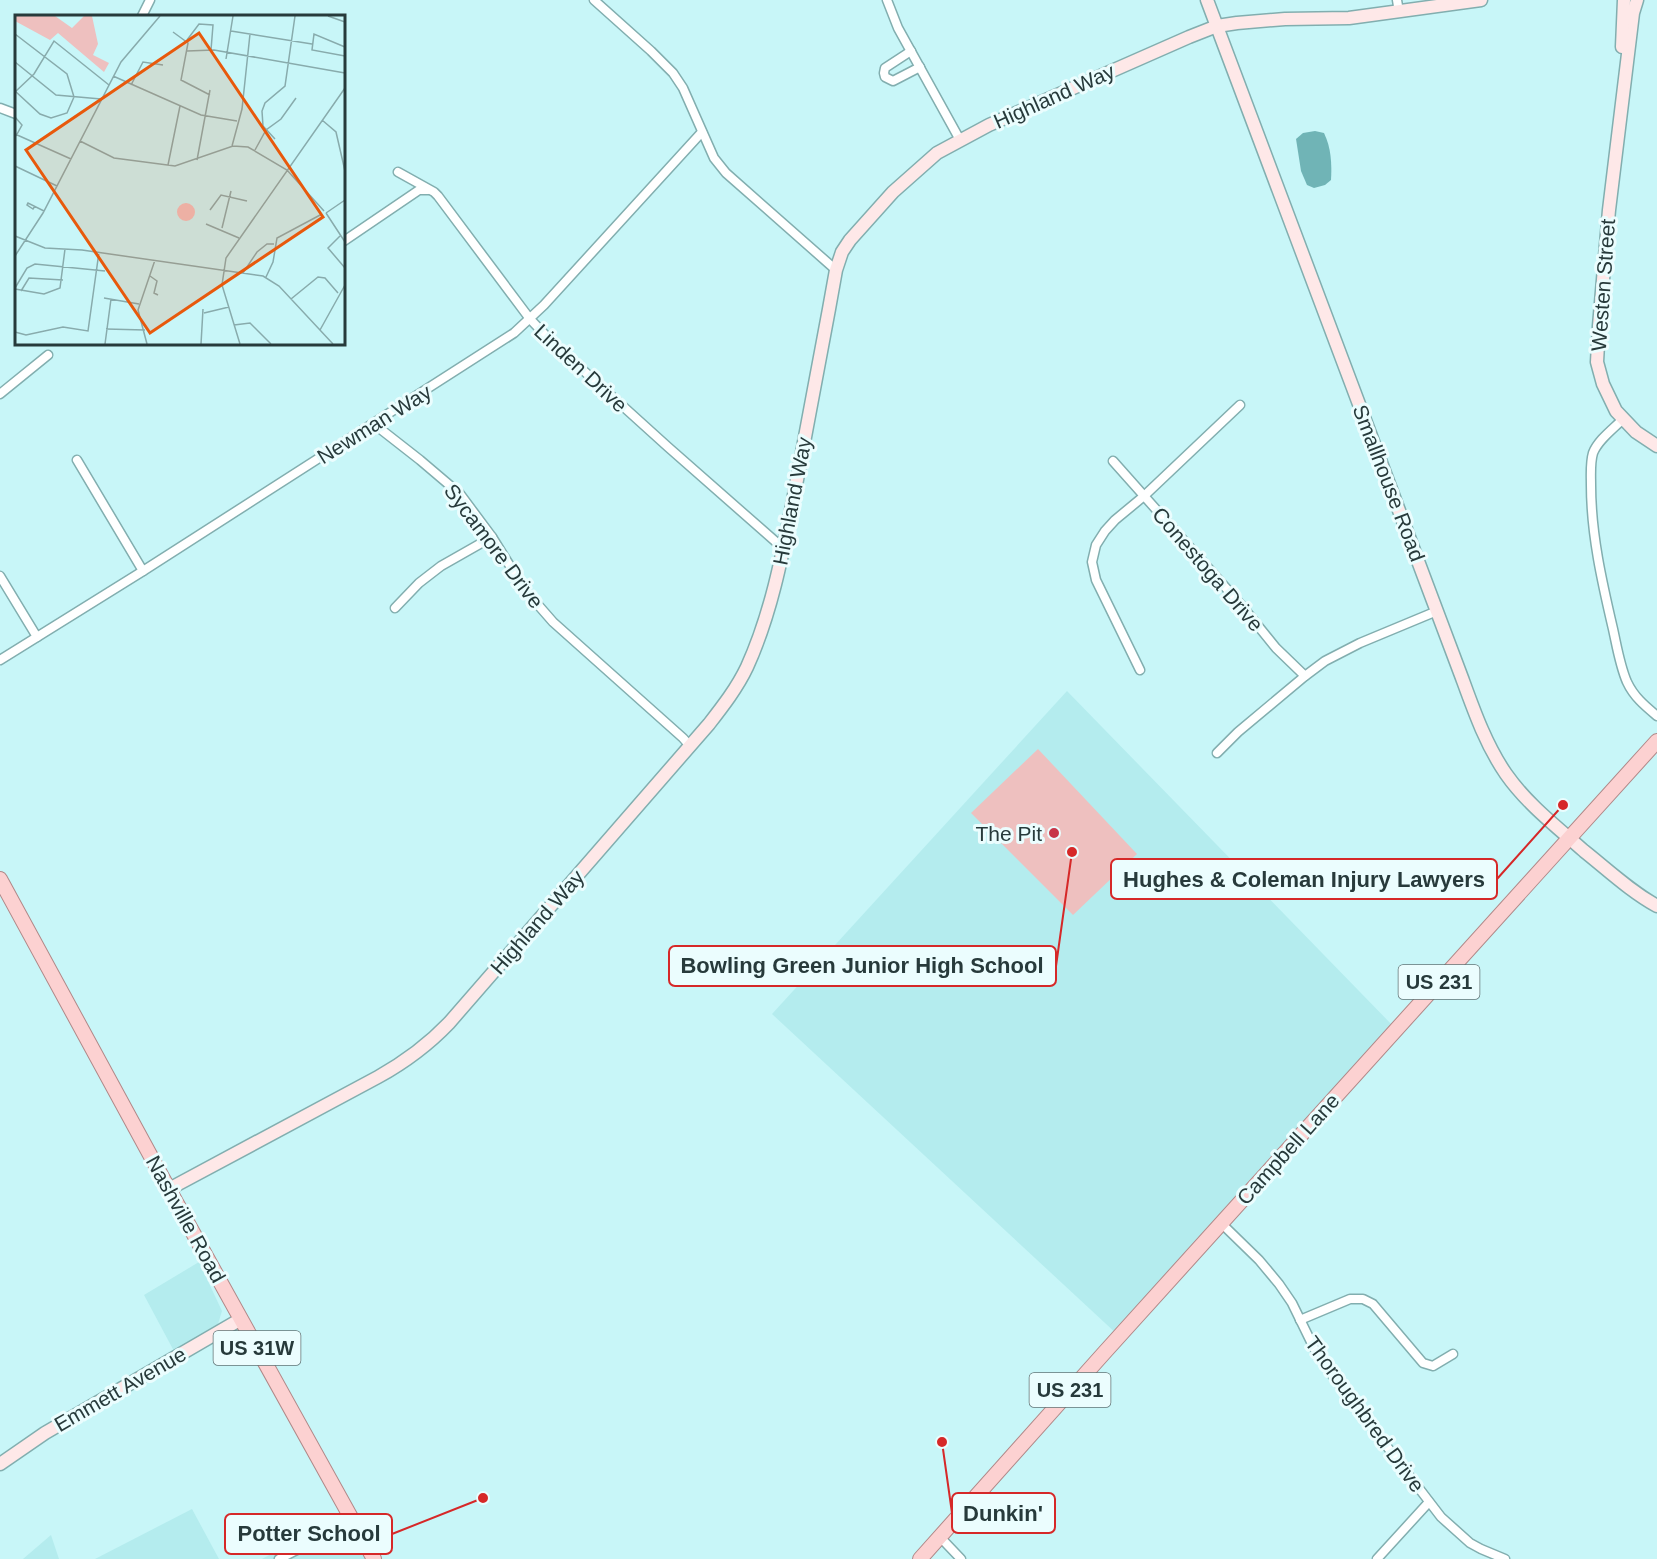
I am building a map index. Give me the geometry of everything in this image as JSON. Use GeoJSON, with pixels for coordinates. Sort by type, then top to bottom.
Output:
{"type":"FeatureCollection","features":[{"type":"Feature","properties":{"kind":"main road","name":"Campbell Lane"},"geometry":{"type":"LineString","coordinates":[[920,1559],[1657,741]]}},
{"type":"Feature","properties":{"kind":"main road","name":"Nashville Road"},"geometry":{"type":"LineString","coordinates":[[0,881],[374,1559]]}},
{"type":"Feature","properties":{"kind":"street"},"geometry":{"type":"LineString","coordinates":[[142,15],[150,0]]}},
{"type":"Feature","properties":{"kind":"street"},"geometry":{"type":"LineString","coordinates":[[594,0],[673,73],[686,95],[714,158],[726,173],[836,270]]}},
{"type":"Feature","properties":{"kind":"street"},"geometry":{"type":"LineString","coordinates":[[887,0],[898,28],[960,140]]}},
{"type":"Feature","properties":{"kind":"street","name":"Smallhouse Road"},"geometry":{"type":"LineString","coordinates":[[1207,0],[1489,746],[1506,774],[1522,794],[1569,838],[1630,889],[1657,906]]}},
{"type":"Feature","properties":{"kind":"street","name":"Highland Way"},"geometry":{"type":"LineString","coordinates":[[169,1189],[378,1077],[422,1049],[449,1023],[690,747],[726,702],[747,667],[766,615],[784,549],[836,270],[842,252],[850,240],[892,192],[937,153],[960,140],[1217,26],[1274,20],[1349,18],[1398,6],[1481,0]]}},
{"type":"Feature","properties":{"kind":"street","name":"Westen Street"},"geometry":{"type":"LineString","coordinates":[[1618,138],[1624,0]]}},
{"type":"Feature","properties":{"kind":"street","name":"Westen Street"},"geometry":{"type":"LineString","coordinates":[[1636,0],[1603,272],[1598,362],[1606,393],[1623,419],[1643,438],[1657,446]]}},
{"type":"Feature","properties":{"kind":"street"},"geometry":{"type":"LineString","coordinates":[[911,51],[885,68],[885,77],[893,81],[920,67]]}},
{"type":"Feature","properties":{"kind":"street"},"geometry":{"type":"LineString","coordinates":[[0,108],[15,114]]}},
{"type":"Feature","properties":{"kind":"street","name":"Newman Way"},"geometry":{"type":"LineString","coordinates":[[0,660],[503,342],[530,320],[702,132]]}},
{"type":"Feature","properties":{"kind":"street","name":"Linden Drive"},"geometry":{"type":"LineString","coordinates":[[398,172],[438,196],[530,320],[553,343],[784,549]]}},
{"type":"Feature","properties":{"kind":"street"},"geometry":{"type":"LineString","coordinates":[[345,240],[419,190],[431,191]]}},
{"type":"Feature","properties":{"kind":"street"},"geometry":{"type":"LineString","coordinates":[[0,394],[48,355]]}},
{"type":"Feature","properties":{"kind":"street"},"geometry":{"type":"LineString","coordinates":[[1140,670],[1096,580],[1092,562],[1095,548],[1115,520],[1144,496],[1240,405]]}},
{"type":"Feature","properties":{"kind":"street"},"geometry":{"type":"LineString","coordinates":[[1623,419],[1599,442],[1594,453],[1591,471],[1593,521],[1602,578],[1622,666],[1633,693],[1657,716]]}},
{"type":"Feature","properties":{"kind":"street","name":"Sycamore Drive"},"geometry":{"type":"LineString","coordinates":[[374,424],[460,494],[492,537],[525,590],[547,615],[683,738],[690,747]]}},
{"type":"Feature","properties":{"kind":"street"},"geometry":{"type":"LineString","coordinates":[[77,460],[143,571]]}},
{"type":"Feature","properties":{"kind":"street","name":"Conestoga Drive"},"geometry":{"type":"LineString","coordinates":[[1113,461],[1242,606],[1276,648],[1305,676]]}},
{"type":"Feature","properties":{"kind":"street"},"geometry":{"type":"LineString","coordinates":[[395,608],[419,583],[441,566],[492,537]]}},
{"type":"Feature","properties":{"kind":"street"},"geometry":{"type":"LineString","coordinates":[[0,576],[38,637]]}},
{"type":"Feature","properties":{"kind":"street"},"geometry":{"type":"LineString","coordinates":[[1217,753],[1238,732],[1325,661],[1342,651],[1437,611]]}},
{"type":"Feature","properties":{"kind":"street","name":"Thoroughbred Drive"},"geometry":{"type":"LineString","coordinates":[[1221,1223],[1272,1275],[1292,1303],[1314,1348],[1329,1371],[1429,1502],[1450,1526],[1470,1543],[1505,1559]]}},
{"type":"Feature","properties":{"kind":"street"},"geometry":{"type":"LineString","coordinates":[[1300,1320],[1350,1299],[1363,1299],[1373,1304],[1423,1363],[1434,1366],[1453,1354]]}},
{"type":"Feature","properties":{"kind":"street","name":"Emmett Avenue"},"geometry":{"type":"LineString","coordinates":[[0,1464],[81,1411],[242,1319]]}},
{"type":"Feature","properties":{"kind":"street"},"geometry":{"type":"LineString","coordinates":[[1377,1559],[1429,1502]]}},
{"type":"Feature","properties":{"kind":"street"},"geometry":{"type":"LineString","coordinates":[[279,1559],[354,1521]]}},
{"type":"Feature","properties":{"kind":"street"},"geometry":{"type":"LineString","coordinates":[[940,1537],[961,1559]]}},
{"type":"Feature","properties":{"kind":"shaded area"},"geometry":{"type":"Polygon","coordinates":[[[1315,131],[1324,133],[1328,144],[1331,180],[1325,185],[1314,188],[1307,185],[1301,171],[1296,139],[1303,133],[1315,131]]]}},
{"type":"Feature","properties":{"kind":"shaded area"},"geometry":{"type":"Polygon","coordinates":[[[1067,691],[1396,1029],[1119,1336],[772,1014],[1067,691]]]}},
{"type":"Feature","properties":{"kind":"shaded area","name":"The Pit"},"geometry":{"type":"Polygon","coordinates":[[[1038,749],[1137,854],[1073,915],[971,813],[1038,749]]]}},
{"type":"Feature","properties":{"kind":"shaded area"},"geometry":{"type":"Polygon","coordinates":[[[199,1262],[222,1311],[218,1324],[175,1353],[144,1295],[199,1262]]]}},
{"type":"Feature","properties":{"kind":"shaded area"},"geometry":{"type":"Polygon","coordinates":[[[192,1509],[219,1559],[95,1559],[192,1509]]]}},
{"type":"Feature","properties":{"kind":"shaded area"},"geometry":{"type":"Polygon","coordinates":[[[349,1512],[374,1559],[262,1559],[349,1512]]]}},
{"type":"Feature","properties":{"kind":"shaded area"},"geometry":{"type":"Polygon","coordinates":[[[51,1535],[59,1559],[23,1559],[51,1535]]]}},
{"type":"Feature","properties":{"kind":"place","name":"Hughes & Coleman Injury Lawyers"},"geometry":{"type":"Point","coordinates":[1563,805]}},
{"type":"Feature","properties":{"kind":"place","name":"The Pit"},"geometry":{"type":"Point","coordinates":[1054,833]}},
{"type":"Feature","properties":{"kind":"place","name":"Bowling Green Junior High School"},"geometry":{"type":"Point","coordinates":[1072,852]}},
{"type":"Feature","properties":{"kind":"place","name":"Dunkin'"},"geometry":{"type":"Point","coordinates":[942,1442]}},
{"type":"Feature","properties":{"kind":"place","name":"Potter School"},"geometry":{"type":"Point","coordinates":[483,1498]}}]}
